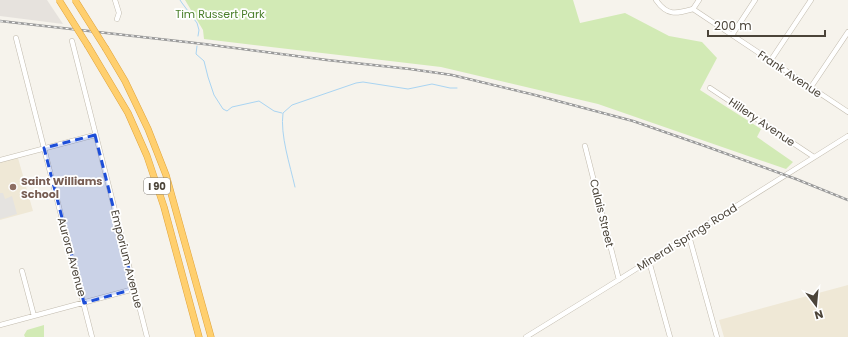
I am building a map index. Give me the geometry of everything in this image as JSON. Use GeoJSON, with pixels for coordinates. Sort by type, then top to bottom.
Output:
{"type":"FeatureCollection","features":[{"type":"Feature","properties":{"kind":"highway","name":"I 90"},"geometry":{"type":"LineString","coordinates":[[59,0],[128,113],[147,156],[164,207],[198,337]]}},
{"type":"Feature","properties":{"kind":"highway","name":"I 90"},"geometry":{"type":"LineString","coordinates":[[75,0],[125,81],[148,129],[166,175],[211,337]]}},
{"type":"Feature","properties":{"kind":"street"},"geometry":{"type":"LineString","coordinates":[[115,0],[119,13],[117,20]]}},
{"type":"Feature","properties":{"kind":"street"},"geometry":{"type":"LineString","coordinates":[[656,0],[664,10],[672,12],[681,12],[693,9],[699,0]]}},
{"type":"Feature","properties":{"kind":"street"},"geometry":{"type":"LineString","coordinates":[[732,35],[755,0]]}},
{"type":"Feature","properties":{"kind":"street"},"geometry":{"type":"LineString","coordinates":[[771,60],[811,0]]}},
{"type":"Feature","properties":{"kind":"street","name":"Frank Avenue"},"geometry":{"type":"LineString","coordinates":[[693,9],[848,112]]}},
{"type":"Feature","properties":{"kind":"street"},"geometry":{"type":"LineString","coordinates":[[811,87],[848,32]]}},
{"type":"Feature","properties":{"kind":"street","name":"Aurora Avenue"},"geometry":{"type":"LineString","coordinates":[[16,38],[92,337]]}},
{"type":"Feature","properties":{"kind":"street","name":"Emporium Avenue"},"geometry":{"type":"LineString","coordinates":[[72,41],[147,337]]}},
{"type":"Feature","properties":{"kind":"street","name":"Hillery Avenue"},"geometry":{"type":"LineString","coordinates":[[710,88],[814,157]]}},
{"type":"Feature","properties":{"kind":"street"},"geometry":{"type":"LineString","coordinates":[[0,160],[95,135]]}},
{"type":"Feature","properties":{"kind":"street","name":"Mineral Springs Road"},"geometry":{"type":"LineString","coordinates":[[526,337],[848,136]]}},
{"type":"Feature","properties":{"kind":"street","name":"Calais Street"},"geometry":{"type":"LineString","coordinates":[[585,146],[619,280]]}},
{"type":"Feature","properties":{"kind":"street"},"geometry":{"type":"LineString","coordinates":[[689,236],[717,337]]}},
{"type":"Feature","properties":{"kind":"street"},"geometry":{"type":"LineString","coordinates":[[649,261],[670,337]]}},
{"type":"Feature","properties":{"kind":"street"},"geometry":{"type":"LineString","coordinates":[[22,271],[34,316]]}},
{"type":"Feature","properties":{"kind":"street"},"geometry":{"type":"LineString","coordinates":[[0,325],[134,289]]}},
{"type":"Feature","properties":{"kind":"highlighted area"},"geometry":{"type":"Polygon","coordinates":[[[95,135],[134,289],[84,303],[44,148],[95,135]]]}},
{"type":"Feature","properties":{"kind":"shaded area"},"geometry":{"type":"Polygon","coordinates":[[[0,0],[47,0],[63,24],[0,16],[0,0]]]}},
{"type":"Feature","properties":{"kind":"shaded area","name":"Saint Williams School"},"geometry":{"type":"Polygon","coordinates":[[[18,158],[33,211],[0,220],[0,162],[18,158]]]}},
{"type":"Feature","properties":{"kind":"shaded area"},"geometry":{"type":"Polygon","coordinates":[[[0,193],[3,193],[5,199],[12,196],[17,214],[0,219],[0,193]]]}},
{"type":"Feature","properties":{"kind":"shaded area"},"geometry":{"type":"Polygon","coordinates":[[[848,285],[848,337],[724,337],[719,320],[848,285]]]}},
{"type":"Feature","properties":{"kind":"green space","name":"Tim Russert Park"},"geometry":{"type":"Polygon","coordinates":[[[185,0],[573,0],[580,23],[625,13],[669,36],[702,42],[717,58],[700,90],[761,129],[757,137],[793,162],[786,169],[598,104],[441,67],[204,39],[203,30],[185,0]]]}},
{"type":"Feature","properties":{"kind":"green space"},"geometry":{"type":"Polygon","coordinates":[[[44,325],[44,337],[25,337],[24,335],[27,330],[44,325]]]}},
{"type":"Feature","properties":{"kind":"waterway"},"geometry":{"type":"LineString","coordinates":[[180,0],[197,23],[199,30],[198,36]]}},
{"type":"Feature","properties":{"kind":"waterway"},"geometry":{"type":"LineString","coordinates":[[197,46],[196,54],[204,61],[214,95],[223,109],[227,111],[232,107],[259,101],[274,111],[282,113]]}},
{"type":"Feature","properties":{"kind":"waterway"},"geometry":{"type":"LineString","coordinates":[[295,187],[286,150],[282,122],[283,113],[292,105],[356,83],[363,82],[408,89],[432,84],[457,88]]}},
{"type":"Feature","properties":{"kind":"railway"},"geometry":{"type":"LineString","coordinates":[[0,21],[204,44],[452,75],[633,121],[796,179],[848,200]]}},
{"type":"Feature","properties":{"kind":"place","name":"Saint Williams School"},"geometry":{"type":"Point","coordinates":[13,187]}}]}
